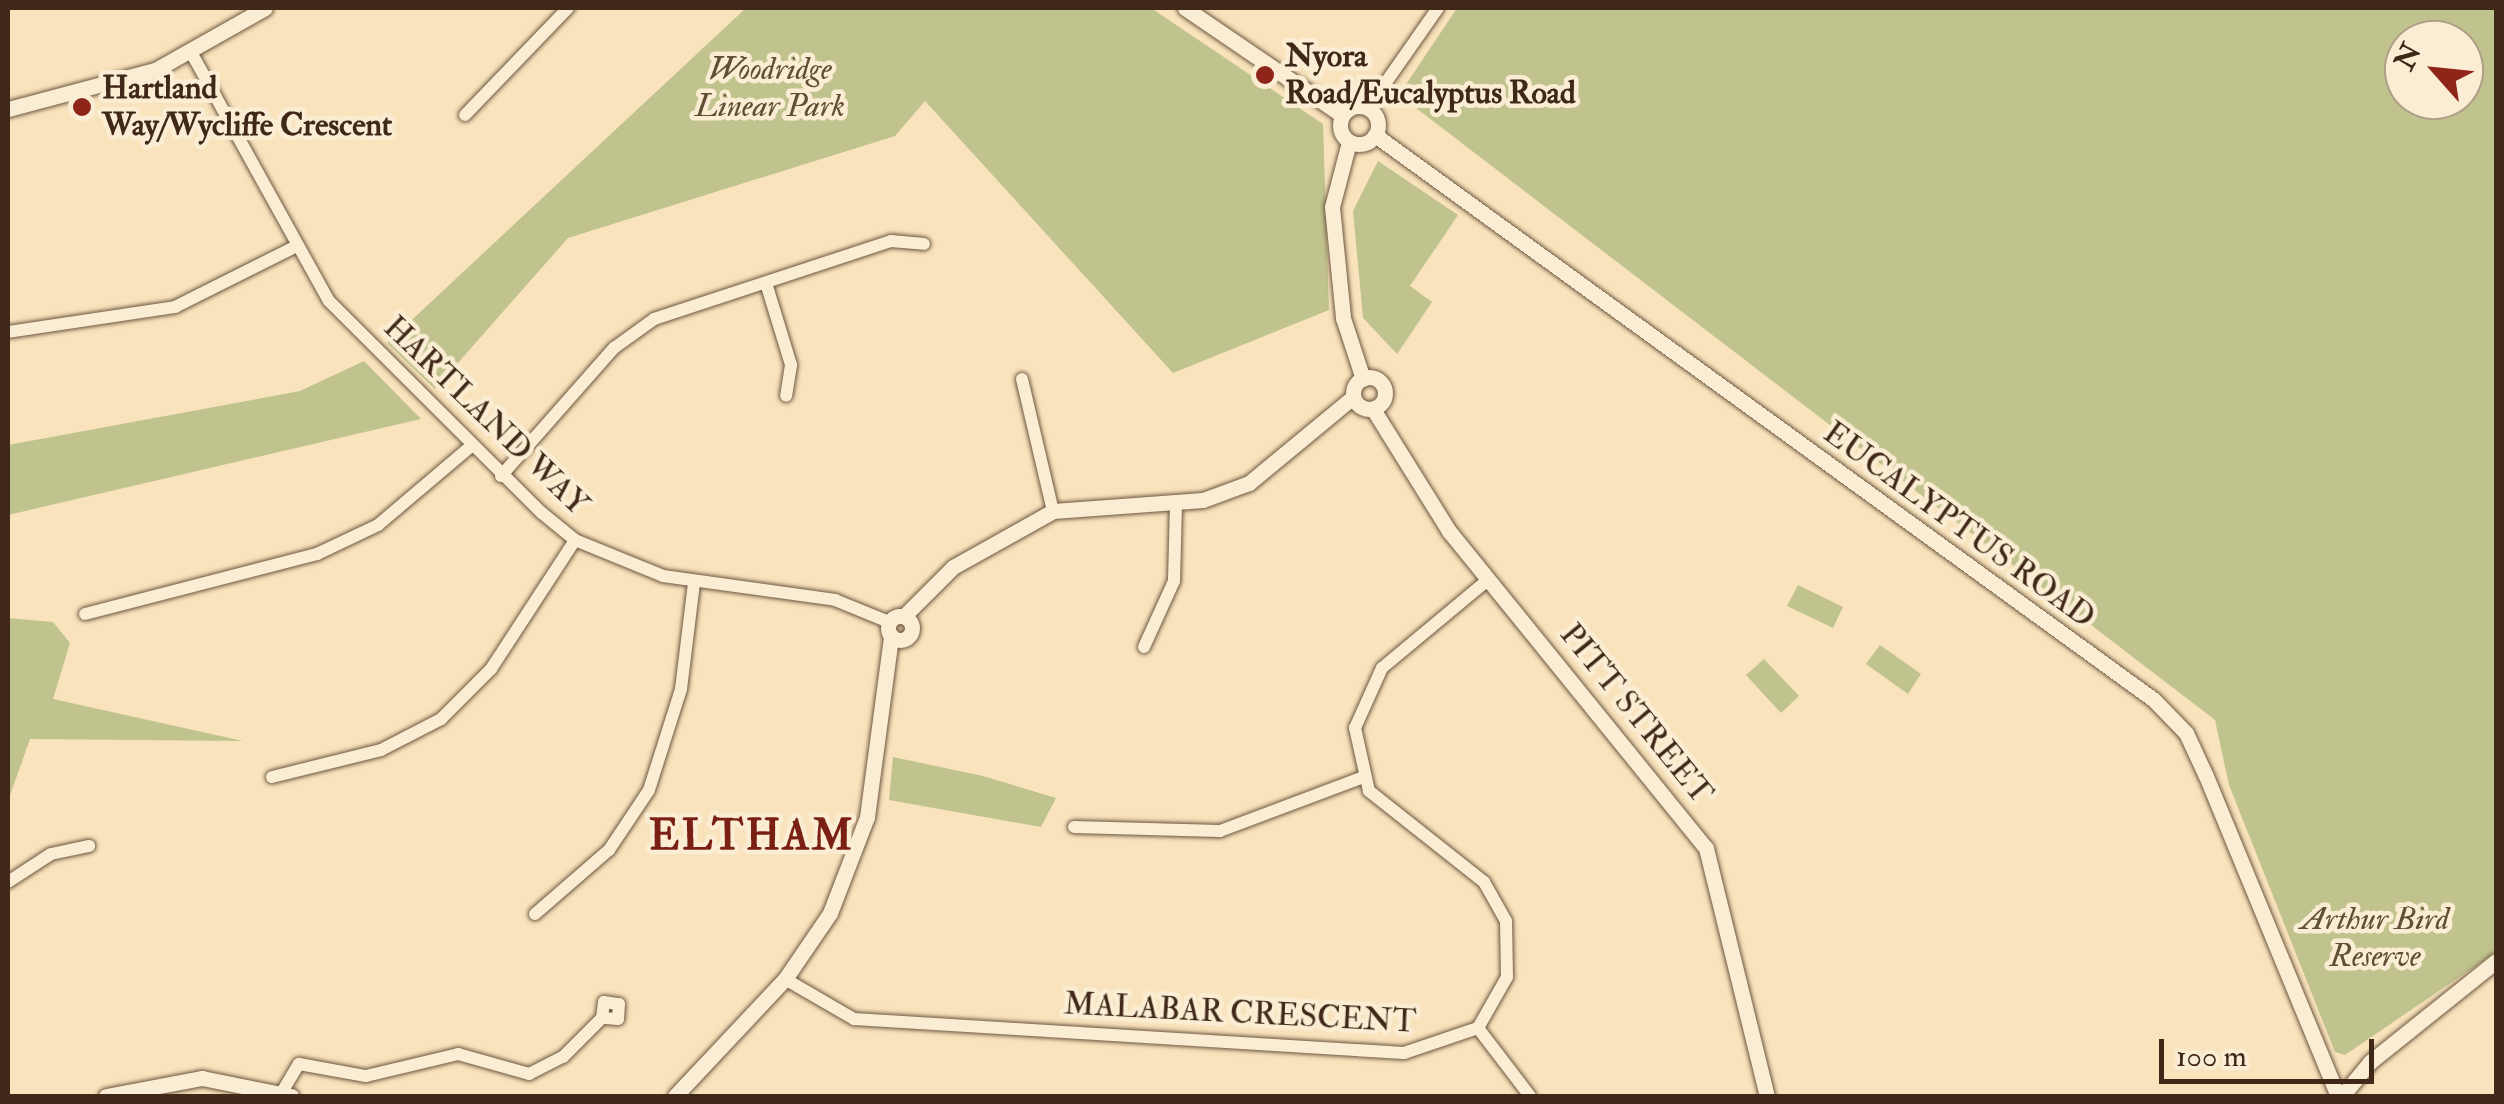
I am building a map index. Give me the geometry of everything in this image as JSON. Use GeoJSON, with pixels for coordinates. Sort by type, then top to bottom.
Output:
{"type":"FeatureCollection","features":[{"type":"Feature","properties":{"kind":"street"},"geometry":{"type":"LineString","coordinates":[[8,110],[87,94],[192,54],[266,8]]}},
{"type":"Feature","properties":{"kind":"street"},"geometry":{"type":"LineString","coordinates":[[465,115],[568,8]]}},
{"type":"Feature","properties":{"kind":"street"},"geometry":{"type":"LineString","coordinates":[[675,1096],[785,979],[854,857],[881,694],[900,627],[935,584],[984,545],[1053,512],[1176,503],[1248,483],[1353,397],[1363,378],[1343,318],[1332,207],[1350,142],[1342,115],[1185,8]]}},
{"type":"Feature","properties":{"kind":"street"},"geometry":{"type":"LineString","coordinates":[[1342,115],[1368,108],[1438,8]]}},
{"type":"Feature","properties":{"kind":"street","name":"HARTLAND WAY"},"geometry":{"type":"LineString","coordinates":[[192,54],[293,248],[329,302],[501,476],[576,540],[694,583],[835,600],[900,627]]}},
{"type":"Feature","properties":{"kind":"street"},"geometry":{"type":"LineString","coordinates":[[1350,142],[1375,136],[1368,108]]}},
{"type":"Feature","properties":{"kind":"street","name":"EUCALYPTUS ROAD"},"geometry":{"type":"LineString","coordinates":[[1375,136],[2154,700],[2186,733],[2340,1096]]}},
{"type":"Feature","properties":{"kind":"street"},"geometry":{"type":"LineString","coordinates":[[501,476],[634,331],[891,242],[924,244]]}},
{"type":"Feature","properties":{"kind":"street"},"geometry":{"type":"LineString","coordinates":[[8,332],[176,307],[293,248]]}},
{"type":"Feature","properties":{"kind":"street"},"geometry":{"type":"LineString","coordinates":[[766,283],[791,365],[786,396]]}},
{"type":"Feature","properties":{"kind":"street","name":"PITT STREET"},"geometry":{"type":"LineString","coordinates":[[1363,378],[1384,388],[1373,409],[1410,479],[1706,848],[1767,1096]]}},
{"type":"Feature","properties":{"kind":"street"},"geometry":{"type":"LineString","coordinates":[[1022,380],[1053,512]]}},
{"type":"Feature","properties":{"kind":"street"},"geometry":{"type":"LineString","coordinates":[[1353,397],[1373,409]]}},
{"type":"Feature","properties":{"kind":"street"},"geometry":{"type":"LineString","coordinates":[[86,614],[316,554],[378,525],[471,446]]}},
{"type":"Feature","properties":{"kind":"street"},"geometry":{"type":"LineString","coordinates":[[1144,648],[1174,581],[1176,503]]}},
{"type":"Feature","properties":{"kind":"street"},"geometry":{"type":"LineString","coordinates":[[272,777],[381,750],[441,720],[491,669],[576,540]]}},
{"type":"Feature","properties":{"kind":"street"},"geometry":{"type":"LineString","coordinates":[[1489,579],[1369,687],[1355,728],[1361,778],[1496,896],[1510,948],[1507,977],[1478,1028],[1530,1096]]}},
{"type":"Feature","properties":{"kind":"street"},"geometry":{"type":"LineString","coordinates":[[535,914],[609,850],[650,790],[681,689],[694,583]]}},
{"type":"Feature","properties":{"kind":"street"},"geometry":{"type":"LineString","coordinates":[[1074,827],[1220,831],[1361,778]]}},
{"type":"Feature","properties":{"kind":"street"},"geometry":{"type":"LineString","coordinates":[[9,878],[52,854],[90,846]]}},
{"type":"Feature","properties":{"kind":"street"},"geometry":{"type":"LineString","coordinates":[[2340,1096],[2496,961]]}},
{"type":"Feature","properties":{"kind":"street","name":"MALABAR CRESCENT"},"geometry":{"type":"LineString","coordinates":[[785,979],[854,1019],[1404,1053],[1478,1028]]}},
{"type":"Feature","properties":{"kind":"street"},"geometry":{"type":"LineString","coordinates":[[106,1096],[187,1079],[287,1094],[299,1064],[366,1076],[458,1054],[529,1074],[563,1057],[602,1018]]}},
{"type":"Feature","properties":{"kind":"green space","name":"Woodridge Linear Park"},"geometry":{"type":"Polygon","coordinates":[[[746,8],[1151,8],[1323,124],[1329,310],[1173,373],[925,101],[895,136],[568,238],[435,389],[387,343],[746,8]]]}},
{"type":"Feature","properties":{"kind":"green space","name":"Arthur Bird Reserve"},"geometry":{"type":"Polygon","coordinates":[[[1457,8],[2496,8],[2496,952],[2345,1055],[2335,1052],[2229,785],[2215,720],[1399,95],[1457,8]]]}},
{"type":"Feature","properties":{"kind":"green space"},"geometry":{"type":"Polygon","coordinates":[[[1378,161],[1458,215],[1410,286],[1432,302],[1397,354],[1363,318],[1353,211],[1378,161]]]}},
{"type":"Feature","properties":{"kind":"green space"},"geometry":{"type":"Polygon","coordinates":[[[364,361],[421,419],[8,515],[8,445],[300,391],[364,361]]]}},
{"type":"Feature","properties":{"kind":"green space"},"geometry":{"type":"Polygon","coordinates":[[[1798,585],[1843,607],[1833,628],[1787,606],[1798,585]]]}},
{"type":"Feature","properties":{"kind":"green space"},"geometry":{"type":"Polygon","coordinates":[[[8,618],[53,622],[70,643],[53,699],[243,741],[30,739],[8,801],[8,618]]]}},
{"type":"Feature","properties":{"kind":"green space"},"geometry":{"type":"Polygon","coordinates":[[[1880,645],[1921,674],[1908,694],[1866,664],[1880,645]]]}},
{"type":"Feature","properties":{"kind":"green space"},"geometry":{"type":"Polygon","coordinates":[[[1764,659],[1799,696],[1781,713],[1746,675],[1764,659]]]}},
{"type":"Feature","properties":{"kind":"green space"},"geometry":{"type":"Polygon","coordinates":[[[893,757],[983,776],[1056,798],[1041,827],[889,800],[893,757]]]}},
{"type":"Feature","properties":{"kind":"place","name":"Nyora Road/Eucalyptus Road"},"geometry":{"type":"Point","coordinates":[1265,75]}},
{"type":"Feature","properties":{"kind":"place","name":"Hartland Way/Wycliffe Crescent"},"geometry":{"type":"Point","coordinates":[82,107]}},
{"type":"Feature","properties":{"kind":"district","name":"ELTHAM"},"geometry":{"type":"Point","coordinates":[752,836]}}]}
